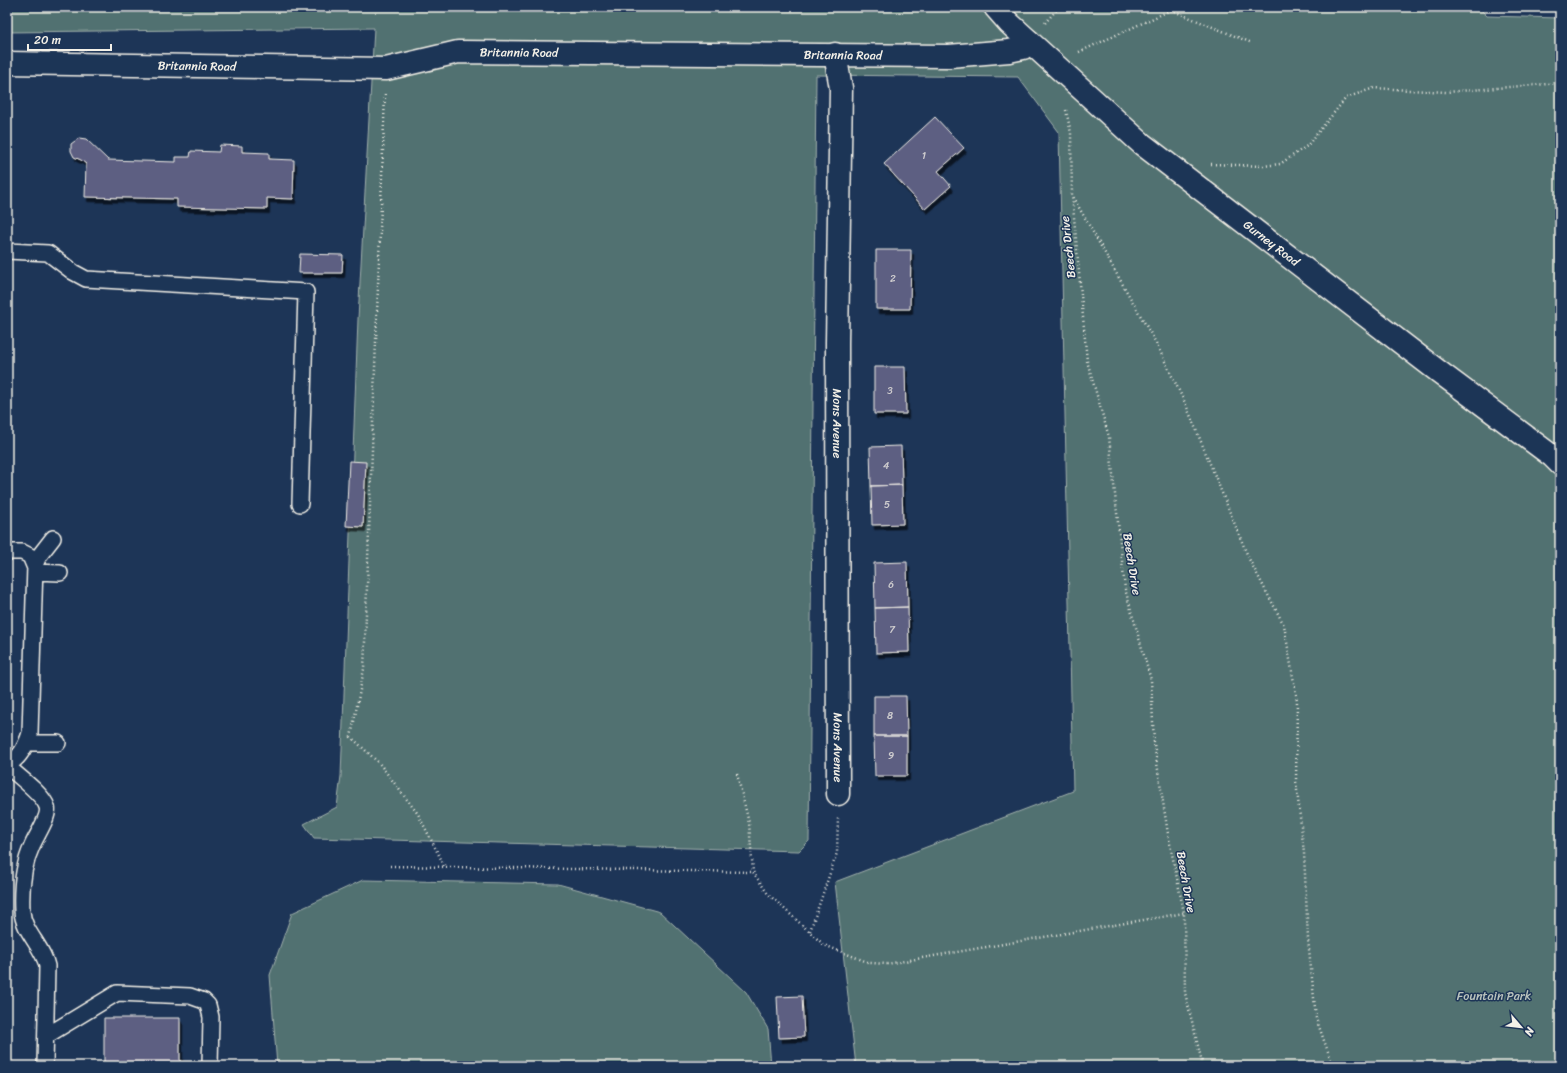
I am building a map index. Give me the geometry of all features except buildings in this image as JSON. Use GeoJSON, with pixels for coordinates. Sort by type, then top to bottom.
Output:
{"type":"FeatureCollection","features":[{"type":"Feature","properties":{"kind":"street","name":"Gurney Road"},"geometry":{"type":"LineString","coordinates":[[995,7],[1028,41],[1142,144],[1438,371],[1552,456],[1560,464]]}},
{"type":"Feature","properties":{"kind":"street","name":"Britannia Road"},"geometry":{"type":"LineString","coordinates":[[7,63],[386,69],[458,52],[948,56],[1009,51],[1023,48],[1028,41]]}},
{"type":"Feature","properties":{"kind":"street","name":"Mons Avenue"},"geometry":{"type":"LineString","coordinates":[[835,54],[841,88],[838,343],[838,794]]}},
{"type":"Feature","properties":{"kind":"lane"},"geometry":{"type":"LineString","coordinates":[[7,251],[48,253],[73,272],[86,279],[306,292],[300,504]]}},
{"type":"Feature","properties":{"kind":"lane"},"geometry":{"type":"LineString","coordinates":[[45,1066],[47,966],[43,953],[25,923],[22,912],[26,865],[31,847],[46,819],[48,810],[44,800],[7,766],[19,757],[28,743],[32,725],[35,570],[39,556],[53,538]]}},
{"type":"Feature","properties":{"kind":"lane"},"geometry":{"type":"LineString","coordinates":[[12,552],[22,552],[30,556],[35,570]]}},
{"type":"Feature","properties":{"kind":"lane"},"geometry":{"type":"LineString","coordinates":[[35,570],[60,573]]}},
{"type":"Feature","properties":{"kind":"lane"},"geometry":{"type":"LineString","coordinates":[[28,743],[58,743]]}},
{"type":"Feature","properties":{"kind":"lane"},"geometry":{"type":"LineString","coordinates":[[46,1036],[117,993],[190,996],[204,1001],[210,1011],[210,1066]]}},
{"type":"Feature","properties":{"kind":"path"},"geometry":{"type":"LineString","coordinates":[[1044,23],[1059,7]]}},
{"type":"Feature","properties":{"kind":"path"},"geometry":{"type":"LineString","coordinates":[[1055,64],[1171,8],[1252,43]]}},
{"type":"Feature","properties":{"kind":"path"},"geometry":{"type":"LineString","coordinates":[[386,69],[364,669],[351,737],[379,763],[418,814],[445,867]]}},
{"type":"Feature","properties":{"kind":"path"},"geometry":{"type":"LineString","coordinates":[[1209,164],[1263,166],[1280,164],[1307,146],[1346,98],[1374,88],[1446,92],[1560,83]]}},
{"type":"Feature","properties":{"kind":"path","name":"Beech Drive"},"geometry":{"type":"LineString","coordinates":[[1064,102],[1071,133],[1072,195],[1087,361],[1109,437],[1125,589],[1151,680],[1154,744],[1168,834],[1184,913],[1185,993],[1203,1066]]}},
{"type":"Feature","properties":{"kind":"path"},"geometry":{"type":"LineString","coordinates":[[1072,195],[1156,344],[1186,405],[1249,559],[1284,625],[1297,700],[1296,781],[1304,853],[1308,940],[1315,1010],[1316,1018],[1333,1066]]}},
{"type":"Feature","properties":{"kind":"path"},"geometry":{"type":"LineString","coordinates":[[738,774],[749,823],[753,872],[768,894],[824,945],[870,963],[887,964],[1184,913]]}},
{"type":"Feature","properties":{"kind":"path"},"geometry":{"type":"LineString","coordinates":[[810,931],[837,853],[838,794]]}},
{"type":"Feature","properties":{"kind":"path"},"geometry":{"type":"LineString","coordinates":[[390,866],[753,872]]}},
{"type":"Feature","properties":{"kind":"green space","name":"Fountain Park"},"geometry":{"type":"Polygon","coordinates":[[[7,7],[1478,7],[1487,16],[1560,18],[1560,1066],[856,1066],[835,882],[1073,791],[1059,132],[1018,77],[816,75],[809,841],[799,851],[314,838],[304,824],[337,807],[341,776],[358,319],[374,28],[7,32],[7,7]]]}},
{"type":"Feature","properties":{"kind":"green space"},"geometry":{"type":"Polygon","coordinates":[[[363,880],[558,884],[660,912],[746,992],[768,1029],[771,1066],[277,1066],[270,975],[292,913],[363,880]]]}}]}
